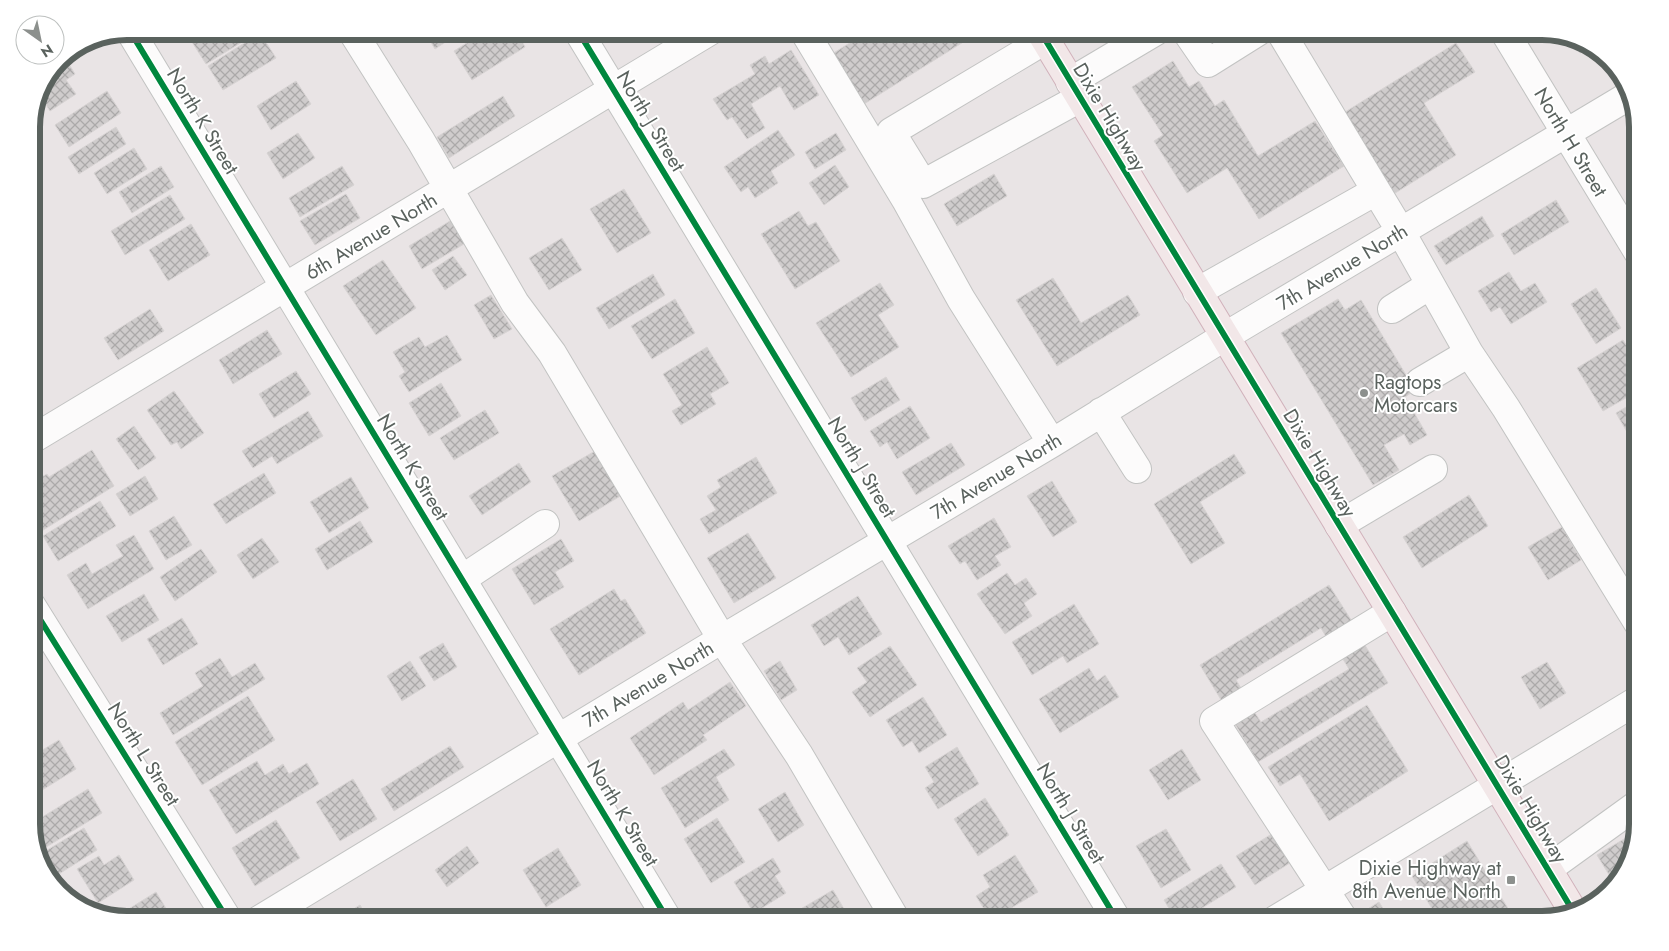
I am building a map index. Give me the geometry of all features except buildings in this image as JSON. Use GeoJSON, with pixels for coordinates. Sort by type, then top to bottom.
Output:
{"type":"FeatureCollection","features":[{"type":"Feature","properties":{"kind":"main road","name":"Dixie Highway"},"geometry":{"type":"LineString","coordinates":[[1045,40],[1570,906]]}},
{"type":"Feature","properties":{"kind":"street","name":"North K Street"},"geometry":{"type":"LineString","coordinates":[[135,40],[663,911]]}},
{"type":"Feature","properties":{"kind":"street"},"geometry":{"type":"LineString","coordinates":[[358,40],[449,188],[515,303],[552,353],[722,639],[799,756],[891,911]]}},
{"type":"Feature","properties":{"kind":"street","name":"North J Street"},"geometry":{"type":"LineString","coordinates":[[583,40],[889,541],[1112,911]]}},
{"type":"Feature","properties":{"kind":"street","name":"6th Avenue North"},"geometry":{"type":"LineString","coordinates":[[40,435],[695,40]]}},
{"type":"Feature","properties":{"kind":"street"},"geometry":{"type":"LineString","coordinates":[[809,40],[906,200],[962,299],[1052,443]]}},
{"type":"Feature","properties":{"kind":"street"},"geometry":{"type":"LineString","coordinates":[[1037,40],[891,132],[923,184],[1075,90],[1144,40]]}},
{"type":"Feature","properties":{"kind":"street"},"geometry":{"type":"LineString","coordinates":[[1192,40],[1208,63],[1244,40]]}},
{"type":"Feature","properties":{"kind":"street"},"geometry":{"type":"LineString","coordinates":[[1285,40],[1401,232],[1469,353],[1506,408],[1629,608]]}},
{"type":"Feature","properties":{"kind":"street","name":"North H Street"},"geometry":{"type":"LineString","coordinates":[[1509,40],[1629,237]]}},
{"type":"Feature","properties":{"kind":"street","name":"7th Avenue North"},"geometry":{"type":"LineString","coordinates":[[274,911],[722,639],[889,541],[1224,337],[1624,99]]}},
{"type":"Feature","properties":{"kind":"street"},"geometry":{"type":"LineString","coordinates":[[1197,292],[1376,191]]}},
{"type":"Feature","properties":{"kind":"street"},"geometry":{"type":"LineString","coordinates":[[1392,309],[1430,285]]}},
{"type":"Feature","properties":{"kind":"street"},"geometry":{"type":"LineString","coordinates":[[1420,382],[1469,353]]}},
{"type":"Feature","properties":{"kind":"street"},"geometry":{"type":"LineString","coordinates":[[1101,412],[1137,469]]}},
{"type":"Feature","properties":{"kind":"street"},"geometry":{"type":"LineString","coordinates":[[1339,525],[1433,469]]}},
{"type":"Feature","properties":{"kind":"street"},"geometry":{"type":"LineString","coordinates":[[462,579],[546,524]]}},
{"type":"Feature","properties":{"kind":"street"},"geometry":{"type":"LineString","coordinates":[[1338,911],[1214,721],[1392,612]]}},
{"type":"Feature","properties":{"kind":"street","name":"North L Street"},"geometry":{"type":"LineString","coordinates":[[40,618],[222,911]]}},
{"type":"Feature","properties":{"kind":"street"},"geometry":{"type":"LineString","coordinates":[[1291,911],[1629,705]]}},
{"type":"Feature","properties":{"kind":"street"},"geometry":{"type":"LineString","coordinates":[[1548,869],[1629,810]]}},
{"type":"Feature","properties":{"kind":"cycle path"},"geometry":{"type":"LineString","coordinates":[[135,40],[663,911]]}},
{"type":"Feature","properties":{"kind":"cycle path"},"geometry":{"type":"LineString","coordinates":[[583,40],[1112,911]]}},
{"type":"Feature","properties":{"kind":"cycle path"},"geometry":{"type":"LineString","coordinates":[[1045,40],[1570,906]]}},
{"type":"Feature","properties":{"kind":"cycle path"},"geometry":{"type":"LineString","coordinates":[[40,619],[222,911]]}},
{"type":"Feature","properties":{"kind":"place","name":"Ragtops Motorcars"},"geometry":{"type":"Point","coordinates":[1364,393]}},
{"type":"Feature","properties":{"kind":"place","name":"Dixie Highway at 8th Avenue North"},"geometry":{"type":"Point","coordinates":[1511,880]}}]}
